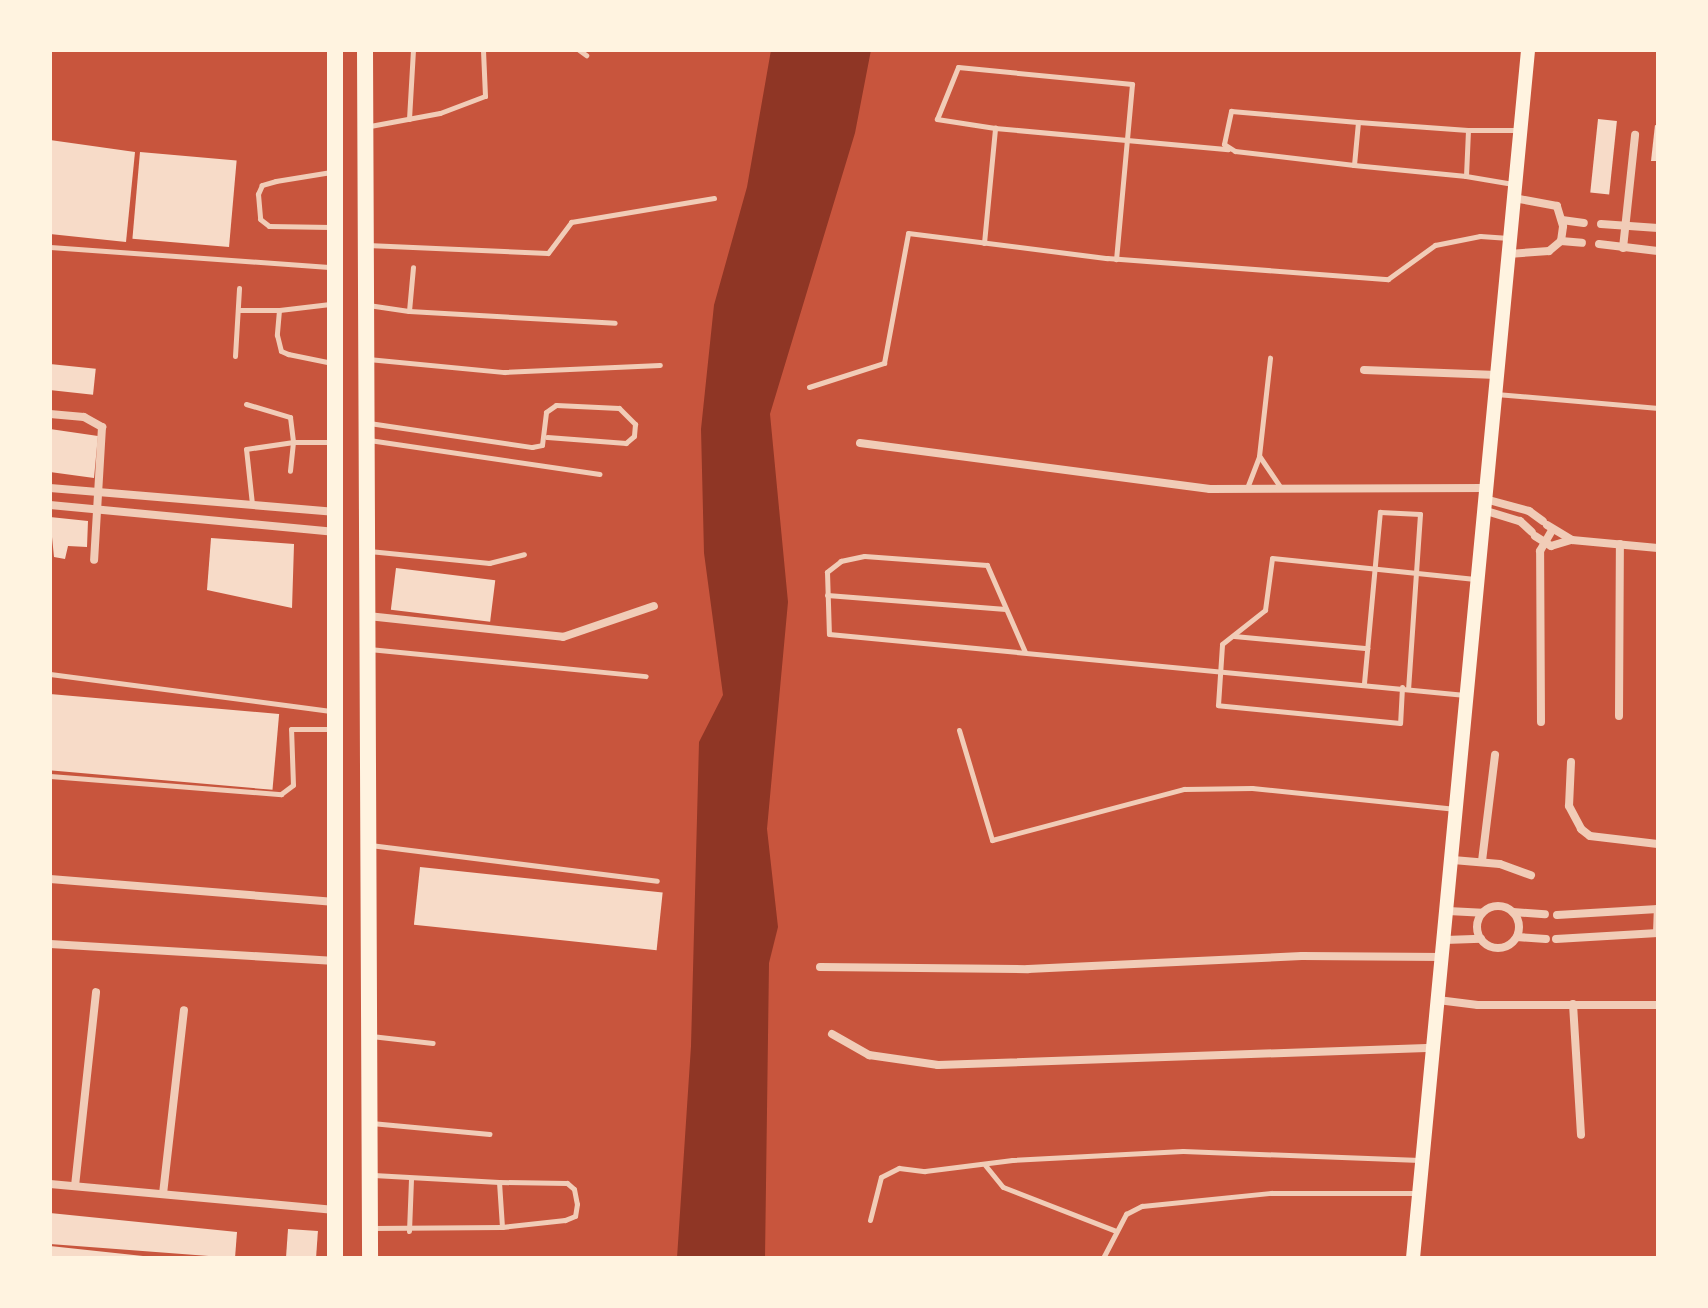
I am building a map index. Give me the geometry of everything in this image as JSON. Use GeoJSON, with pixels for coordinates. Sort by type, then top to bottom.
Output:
{"type":"FeatureCollection","features":[{"type":"Feature","properties":{"kind":"main road"},"geometry":{"type":"LineString","coordinates":[[335,50],[335,1258]]}},
{"type":"Feature","properties":{"kind":"main road"},"geometry":{"type":"LineString","coordinates":[[365,50],[370,1258]]}},
{"type":"Feature","properties":{"kind":"main road"},"geometry":{"type":"LineString","coordinates":[[1413,1258],[1528,50]]}},
{"type":"Feature","properties":{"kind":"street"},"geometry":{"type":"LineString","coordinates":[[1623,248],[1635,135]]}},
{"type":"Feature","properties":{"kind":"street"},"geometry":{"type":"LineString","coordinates":[[1514,191],[1549,202],[1562,220],[1561,241]]}},
{"type":"Feature","properties":{"kind":"street"},"geometry":{"type":"LineString","coordinates":[[1562,220],[1584,223]]}},
{"type":"Feature","properties":{"kind":"street"},"geometry":{"type":"LineString","coordinates":[[1601,224],[1658,228]]}},
{"type":"Feature","properties":{"kind":"street"},"geometry":{"type":"LineString","coordinates":[[1508,254],[1537,255],[1561,241],[1582,243]]}},
{"type":"Feature","properties":{"kind":"street"},"geometry":{"type":"LineString","coordinates":[[1599,244],[1658,251]]}},
{"type":"Feature","properties":{"kind":"street"},"geometry":{"type":"LineString","coordinates":[[1364,370],[1497,375]]}},
{"type":"Feature","properties":{"kind":"street"},"geometry":{"type":"LineString","coordinates":[[50,414],[84,417],[102,427],[100,510],[94,560]]}},
{"type":"Feature","properties":{"kind":"street"},"geometry":{"type":"LineString","coordinates":[[860,443],[1063,473],[1247,489],[1484,499],[1529,511],[1572,540]]}},
{"type":"Feature","properties":{"kind":"street"},"geometry":{"type":"LineString","coordinates":[[50,488],[336,512]]}},
{"type":"Feature","properties":{"kind":"street"},"geometry":{"type":"LineString","coordinates":[[162,517],[164,498]]}},
{"type":"Feature","properties":{"kind":"street"},"geometry":{"type":"LineString","coordinates":[[1484,499],[1520,521],[1536,537],[1558,545],[1572,540],[1658,548]]}},
{"type":"Feature","properties":{"kind":"street"},"geometry":{"type":"LineString","coordinates":[[50,505],[337,532]]}},
{"type":"Feature","properties":{"kind":"street"},"geometry":{"type":"LineString","coordinates":[[1541,722],[1536,537],[1547,525]]}},
{"type":"Feature","properties":{"kind":"street"},"geometry":{"type":"LineString","coordinates":[[1619,716],[1620,544]]}},
{"type":"Feature","properties":{"kind":"street"},"geometry":{"type":"LineString","coordinates":[[368,616],[563,637],[654,606]]}},
{"type":"Feature","properties":{"kind":"street"},"geometry":{"type":"LineString","coordinates":[[1482,861],[1495,755]]}},
{"type":"Feature","properties":{"kind":"street"},"geometry":{"type":"LineString","coordinates":[[1571,762],[1569,806],[1581,829],[1590,836],[1658,843]]}},
{"type":"Feature","properties":{"kind":"street"},"geometry":{"type":"LineString","coordinates":[[1453,860],[1482,861],[1531,875]]}},
{"type":"Feature","properties":{"kind":"street"},"geometry":{"type":"LineString","coordinates":[[50,879],[335,902]]}},
{"type":"Feature","properties":{"kind":"street"},"geometry":{"type":"LineString","coordinates":[[1448,911],[1482,913],[1501,906],[1513,912],[1545,914]]}},
{"type":"Feature","properties":{"kind":"street"},"geometry":{"type":"LineString","coordinates":[[1556,939],[1658,933],[1658,909],[1557,915]]}},
{"type":"Feature","properties":{"kind":"street"},"geometry":{"type":"LineString","coordinates":[[1513,912],[1519,925],[1517,937]]}},
{"type":"Feature","properties":{"kind":"street"},"geometry":{"type":"LineString","coordinates":[[1481,939],[1477,923],[1482,913]]}},
{"type":"Feature","properties":{"kind":"street"},"geometry":{"type":"LineString","coordinates":[[1445,940],[1481,939],[1499,948],[1517,937],[1546,939]]}},
{"type":"Feature","properties":{"kind":"street"},"geometry":{"type":"LineString","coordinates":[[50,944],[336,961]]}},
{"type":"Feature","properties":{"kind":"street"},"geometry":{"type":"LineString","coordinates":[[820,967],[1028,969],[1302,956],[1443,957]]}},
{"type":"Feature","properties":{"kind":"street"},"geometry":{"type":"LineString","coordinates":[[75,1186],[96,992]]}},
{"type":"Feature","properties":{"kind":"street"},"geometry":{"type":"LineString","coordinates":[[1438,1000],[1478,1005],[1658,1005]]}},
{"type":"Feature","properties":{"kind":"street"},"geometry":{"type":"LineString","coordinates":[[1573,1004],[1581,1135]]}},
{"type":"Feature","properties":{"kind":"street"},"geometry":{"type":"LineString","coordinates":[[163,1194],[184,1010]]}},
{"type":"Feature","properties":{"kind":"street"},"geometry":{"type":"LineString","coordinates":[[832,1034],[869,1055],[950,1066],[1434,1048]]}},
{"type":"Feature","properties":{"kind":"street"},"geometry":{"type":"LineString","coordinates":[[50,1184],[335,1210]]}},
{"type":"Feature","properties":{"kind":"lane"},"geometry":{"type":"LineString","coordinates":[[409,119],[413,50]]}},
{"type":"Feature","properties":{"kind":"lane"},"geometry":{"type":"LineString","coordinates":[[365,127],[409,119],[485,96],[483,50]]}},
{"type":"Feature","properties":{"kind":"lane"},"geometry":{"type":"LineString","coordinates":[[579,50],[586,55]]}},
{"type":"Feature","properties":{"kind":"lane"},"geometry":{"type":"LineString","coordinates":[[1116,259],[1128,141],[1132,84],[958,67],[937,119],[995,128],[1128,141],[1229,149],[1466,176],[1514,191]]}},
{"type":"Feature","properties":{"kind":"lane"},"geometry":{"type":"LineString","coordinates":[[1229,149],[1224,144],[1231,111],[1468,130],[1520,130]]}},
{"type":"Feature","properties":{"kind":"lane"},"geometry":{"type":"LineString","coordinates":[[1354,165],[1358,122]]}},
{"type":"Feature","properties":{"kind":"lane"},"geometry":{"type":"LineString","coordinates":[[984,243],[995,128]]}},
{"type":"Feature","properties":{"kind":"lane"},"geometry":{"type":"LineString","coordinates":[[1466,176],[1468,130]]}},
{"type":"Feature","properties":{"kind":"lane"},"geometry":{"type":"LineString","coordinates":[[336,171],[262,185],[258,194],[260,219],[269,226],[336,227]]}},
{"type":"Feature","properties":{"kind":"lane"},"geometry":{"type":"LineString","coordinates":[[366,245],[548,253],[571,222],[714,198]]}},
{"type":"Feature","properties":{"kind":"lane"},"geometry":{"type":"LineString","coordinates":[[809,387],[884,363],[908,233],[1116,259],[1388,279],[1435,245],[1480,236],[1510,238]]}},
{"type":"Feature","properties":{"kind":"lane"},"geometry":{"type":"LineString","coordinates":[[50,247],[336,267]]}},
{"type":"Feature","properties":{"kind":"lane"},"geometry":{"type":"LineString","coordinates":[[409,311],[413,267]]}},
{"type":"Feature","properties":{"kind":"lane"},"geometry":{"type":"LineString","coordinates":[[235,356],[239,288]]}},
{"type":"Feature","properties":{"kind":"lane"},"geometry":{"type":"LineString","coordinates":[[238,310],[279,310],[337,304]]}},
{"type":"Feature","properties":{"kind":"lane"},"geometry":{"type":"LineString","coordinates":[[367,305],[409,311],[615,323]]}},
{"type":"Feature","properties":{"kind":"lane"},"geometry":{"type":"LineString","coordinates":[[279,310],[281,351],[337,364]]}},
{"type":"Feature","properties":{"kind":"lane"},"geometry":{"type":"LineString","coordinates":[[1247,489],[1259,456],[1270,358]]}},
{"type":"Feature","properties":{"kind":"lane"},"geometry":{"type":"LineString","coordinates":[[367,359],[504,372],[660,365]]}},
{"type":"Feature","properties":{"kind":"lane"},"geometry":{"type":"LineString","coordinates":[[1495,394],[1658,408]]}},
{"type":"Feature","properties":{"kind":"lane"},"geometry":{"type":"LineString","coordinates":[[246,404],[290,417],[293,442],[290,471]]}},
{"type":"Feature","properties":{"kind":"lane"},"geometry":{"type":"LineString","coordinates":[[368,431],[532,447],[542,445],[547,437],[546,412],[556,405],[619,408],[635,424],[634,436],[626,443],[547,437]]}},
{"type":"Feature","properties":{"kind":"lane"},"geometry":{"type":"LineString","coordinates":[[368,431],[600,474]]}},
{"type":"Feature","properties":{"kind":"lane"},"geometry":{"type":"LineString","coordinates":[[252,505],[246,449],[255,443],[336,442]]}},
{"type":"Feature","properties":{"kind":"lane"},"geometry":{"type":"LineString","coordinates":[[1259,456],[1283,491]]}},
{"type":"Feature","properties":{"kind":"lane"},"geometry":{"type":"LineString","coordinates":[[1364,683],[1376,567],[1380,512],[1420,514],[1416,572],[1405,688],[1400,723],[1218,705],[1222,644],[1265,610],[1272,558],[1376,567],[1416,572],[1477,579]]}},
{"type":"Feature","properties":{"kind":"lane"},"geometry":{"type":"LineString","coordinates":[[368,551],[489,563],[524,554]]}},
{"type":"Feature","properties":{"kind":"lane"},"geometry":{"type":"LineString","coordinates":[[1025,652],[987,565],[864,556],[841,561],[827,572],[829,634],[1466,695]]}},
{"type":"Feature","properties":{"kind":"lane"},"geometry":{"type":"LineString","coordinates":[[827,595],[1006,609]]}},
{"type":"Feature","properties":{"kind":"lane"},"geometry":{"type":"LineString","coordinates":[[1233,636],[1367,648]]}},
{"type":"Feature","properties":{"kind":"lane"},"geometry":{"type":"LineString","coordinates":[[368,648],[646,676]]}},
{"type":"Feature","properties":{"kind":"lane"},"geometry":{"type":"LineString","coordinates":[[50,674],[336,712]]}},
{"type":"Feature","properties":{"kind":"lane"},"geometry":{"type":"LineString","coordinates":[[50,776],[281,794],[293,785],[291,729],[336,730]]}},
{"type":"Feature","properties":{"kind":"lane"},"geometry":{"type":"LineString","coordinates":[[959,730],[992,840],[1184,789],[1252,788],[1457,809]]}},
{"type":"Feature","properties":{"kind":"lane"},"geometry":{"type":"LineString","coordinates":[[369,845],[657,881]]}},
{"type":"Feature","properties":{"kind":"lane"},"geometry":{"type":"LineString","coordinates":[[370,1036],[433,1043]]}},
{"type":"Feature","properties":{"kind":"lane"},"geometry":{"type":"LineString","coordinates":[[370,1123],[489,1134]]}},
{"type":"Feature","properties":{"kind":"lane"},"geometry":{"type":"LineString","coordinates":[[870,1220],[881,1177],[889,1170],[1183,1151],[1422,1160]]}},
{"type":"Feature","properties":{"kind":"lane"},"geometry":{"type":"LineString","coordinates":[[985,1165],[1003,1187],[1116,1231]]}},
{"type":"Feature","properties":{"kind":"lane"},"geometry":{"type":"LineString","coordinates":[[371,1175],[567,1183],[574,1189],[577,1204],[575,1216],[565,1220],[502,1227],[409,1231],[371,1228]]}},
{"type":"Feature","properties":{"kind":"lane"},"geometry":{"type":"LineString","coordinates":[[409,1231],[411,1179]]}},
{"type":"Feature","properties":{"kind":"lane"},"geometry":{"type":"LineString","coordinates":[[499,1182],[502,1227]]}},
{"type":"Feature","properties":{"kind":"lane"},"geometry":{"type":"LineString","coordinates":[[1103,1258],[1126,1214],[1142,1206],[1204,1197],[1419,1193]]}},
{"type":"Feature","properties":{"kind":"shaded area"},"geometry":{"type":"Polygon","coordinates":[[[771,50],[871,50],[855,133],[770,414],[788,602],[767,829],[778,927],[769,963],[765,1258],[677,1258],[691,1046],[699,742],[723,695],[704,553],[701,429],[714,305],[747,187],[771,50]]]}},
{"type":"Feature","properties":{"kind":"building"},"geometry":{"type":"Polygon","coordinates":[[[1598,119],[1617,121],[1609,195],[1590,193],[1598,119]]]}},
{"type":"Feature","properties":{"kind":"building"},"geometry":{"type":"Polygon","coordinates":[[[1655,125],[1658,126],[1658,161],[1651,161],[1655,125]]]}},
{"type":"Feature","properties":{"kind":"building"},"geometry":{"type":"Polygon","coordinates":[[[50,140],[135,152],[126,242],[50,234],[50,140]]]}},
{"type":"Feature","properties":{"kind":"building"},"geometry":{"type":"Polygon","coordinates":[[[140,152],[237,160],[229,247],[132,239],[140,152]]]}},
{"type":"Feature","properties":{"kind":"building"},"geometry":{"type":"Polygon","coordinates":[[[50,364],[96,369],[93,395],[50,390],[50,364]]]}},
{"type":"Feature","properties":{"kind":"building"},"geometry":{"type":"Polygon","coordinates":[[[50,429],[98,436],[94,478],[50,472],[50,429]]]}},
{"type":"Feature","properties":{"kind":"building"},"geometry":{"type":"Polygon","coordinates":[[[50,517],[88,521],[87,547],[68,546],[65,559],[54,557],[50,517]]]}},
{"type":"Feature","properties":{"kind":"building"},"geometry":{"type":"Polygon","coordinates":[[[211,538],[294,544],[292,608],[207,590],[211,538]]]}},
{"type":"Feature","properties":{"kind":"building"},"geometry":{"type":"Polygon","coordinates":[[[396,568],[495,580],[490,622],[391,610],[396,568]]]}},
{"type":"Feature","properties":{"kind":"building"},"geometry":{"type":"Polygon","coordinates":[[[50,694],[279,714],[273,790],[50,770],[50,694]]]}},
{"type":"Feature","properties":{"kind":"building"},"geometry":{"type":"Polygon","coordinates":[[[420,867],[663,893],[657,950],[414,925],[420,867]]]}},
{"type":"Feature","properties":{"kind":"building"},"geometry":{"type":"Polygon","coordinates":[[[50,1213],[237,1232],[235,1258],[50,1244],[50,1213]]]}},
{"type":"Feature","properties":{"kind":"building"},"geometry":{"type":"Polygon","coordinates":[[[288,1229],[318,1231],[316,1258],[286,1258],[288,1229]]]}},
{"type":"Feature","properties":{"kind":"building"},"geometry":{"type":"Polygon","coordinates":[[[50,1246],[143,1256],[143,1258],[50,1258],[50,1246]]]}}]}
